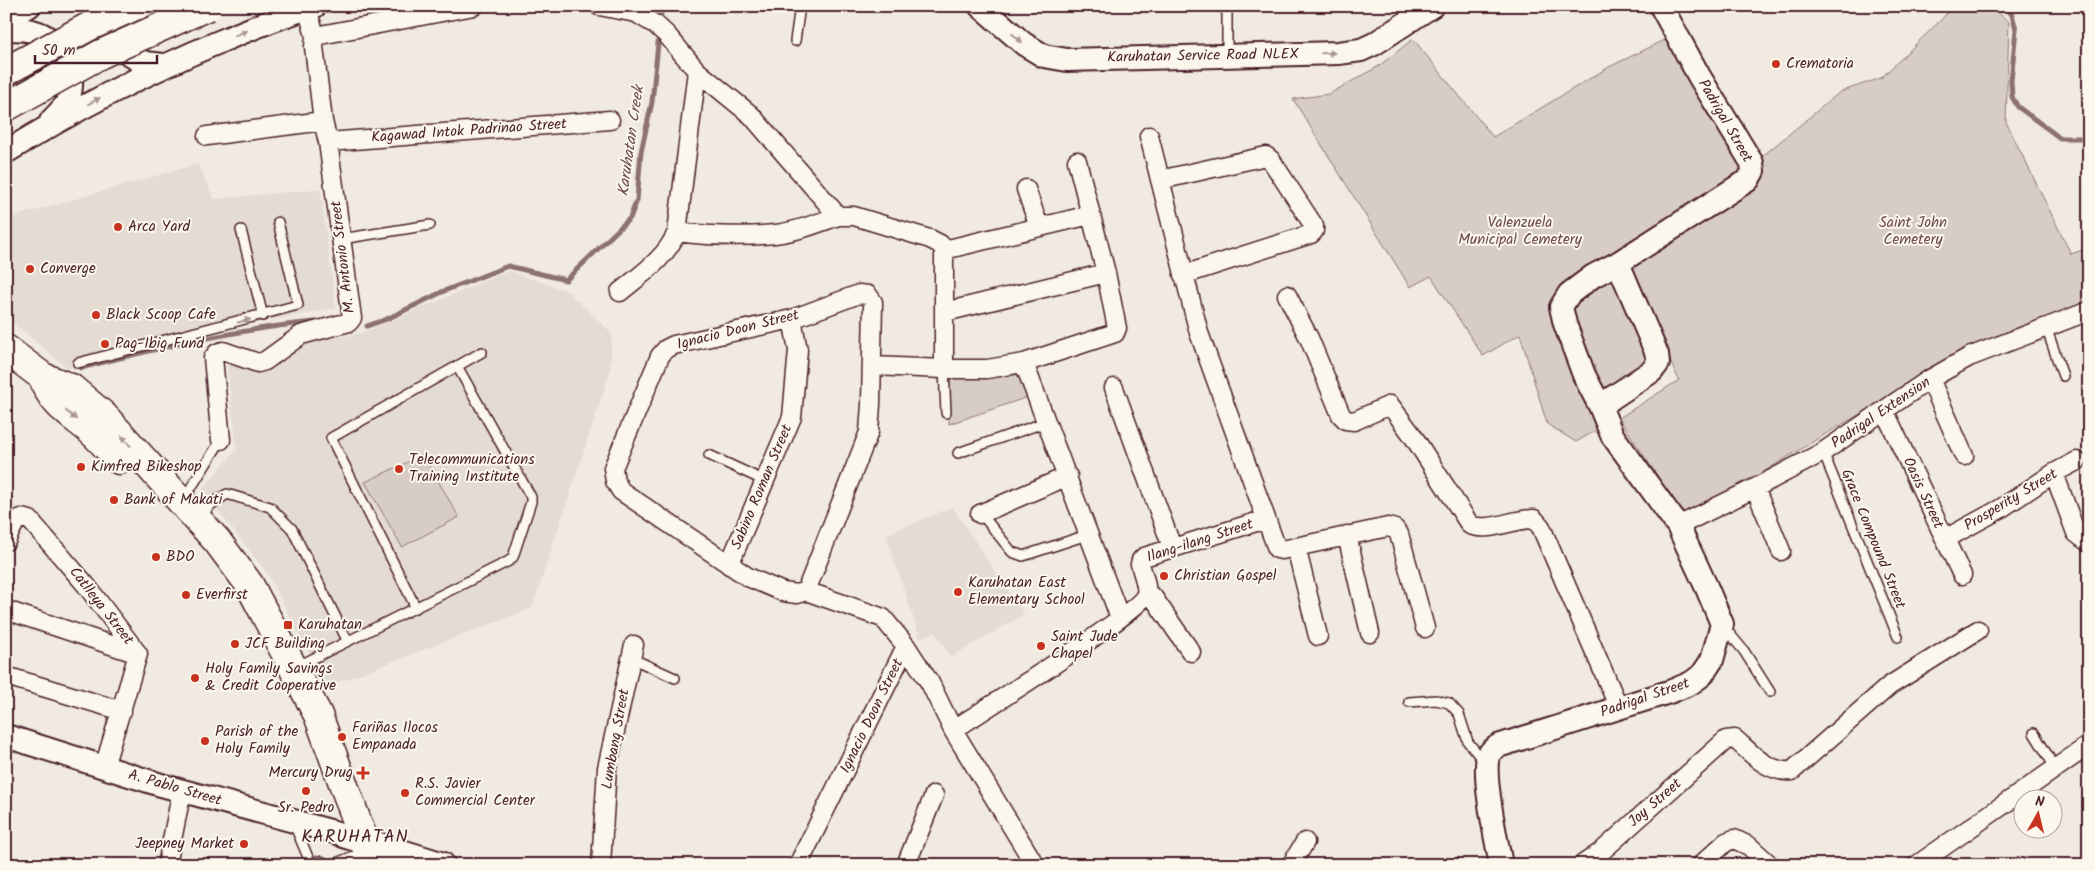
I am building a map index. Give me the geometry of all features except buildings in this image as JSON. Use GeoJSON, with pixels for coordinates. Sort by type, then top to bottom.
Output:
{"type":"FeatureCollection","features":[{"type":"Feature","properties":{"kind":"highway"},"geometry":{"type":"LineString","coordinates":[[6,71],[90,26],[135,6]]}},
{"type":"Feature","properties":{"kind":"highway"},"geometry":{"type":"LineString","coordinates":[[6,107],[101,54],[208,6]]}},
{"type":"Feature","properties":{"kind":"highway"},"geometry":{"type":"LineString","coordinates":[[6,349],[43,377],[71,388],[103,415],[217,541],[249,584],[318,715],[351,856]]}},
{"type":"Feature","properties":{"kind":"highway"},"geometry":{"type":"LineString","coordinates":[[43,377],[50,395],[58,405],[92,432],[201,545],[237,591],[287,687],[305,727],[351,856]]}},
{"type":"Feature","properties":{"kind":"main road"},"geometry":{"type":"LineString","coordinates":[[351,856],[442,865]]}},
{"type":"Feature","properties":{"kind":"street"},"geometry":{"type":"LineString","coordinates":[[6,18],[29,6]]}},
{"type":"Feature","properties":{"kind":"street"},"geometry":{"type":"LineString","coordinates":[[113,6],[113,28],[119,43],[129,54],[143,62],[163,66]]}},
{"type":"Feature","properties":{"kind":"street"},"geometry":{"type":"LineString","coordinates":[[315,36],[474,6]]}},
{"type":"Feature","properties":{"kind":"street"},"geometry":{"type":"LineString","coordinates":[[599,6],[636,13],[661,30],[697,71],[751,114],[838,216]]}},
{"type":"Feature","properties":{"kind":"street","name":"Karuhatan Service Road NLEX"},"geometry":{"type":"LineString","coordinates":[[980,6],[1024,44],[1044,56],[1067,60],[1338,53],[1360,50],[1374,44],[1432,6]]}},
{"type":"Feature","properties":{"kind":"street","name":"Padrigal Street"},"geometry":{"type":"LineString","coordinates":[[1487,765],[1490,754],[1498,746],[1620,708],[1691,683],[1702,675],[1712,660],[1722,624],[1678,526],[1612,435],[1584,375],[1565,324],[1561,307],[1569,294],[1593,276],[1618,263],[1748,180],[1753,171],[1752,163],[1699,76],[1661,6]]}},
{"type":"Feature","properties":{"kind":"street"},"geometry":{"type":"LineString","coordinates":[[6,152],[45,128],[163,66],[243,32],[311,7]]}},
{"type":"Feature","properties":{"kind":"street","name":"M. Antonio Street"},"geometry":{"type":"LineString","coordinates":[[221,440],[213,358],[217,353],[223,351],[258,363],[265,361],[301,336],[349,322],[352,318],[314,47],[315,36],[311,7]]}},
{"type":"Feature","properties":{"kind":"street"},"geometry":{"type":"LineString","coordinates":[[6,29],[24,29],[41,34],[54,43],[64,55],[71,83],[68,102],[45,128]]}},
{"type":"Feature","properties":{"kind":"street"},"geometry":{"type":"LineString","coordinates":[[620,292],[664,255],[671,246],[677,232],[697,71]]}},
{"type":"Feature","properties":{"kind":"street","name":"Kagawad Intok Padrinao Street"},"geometry":{"type":"LineString","coordinates":[[328,142],[610,120]]}},
{"type":"Feature","properties":{"kind":"street"},"geometry":{"type":"LineString","coordinates":[[207,136],[324,121]]}},
{"type":"Feature","properties":{"kind":"street"},"geometry":{"type":"LineString","coordinates":[[1149,136],[1199,333],[1277,549],[1282,550],[1388,527],[1395,529],[1398,532],[1425,628]]}},
{"type":"Feature","properties":{"kind":"street"},"geometry":{"type":"LineString","coordinates":[[1160,180],[1266,156],[1271,160],[1314,226],[1314,231],[1311,234],[1183,275]]}},
{"type":"Feature","properties":{"kind":"street"},"geometry":{"type":"LineString","coordinates":[[872,366],[987,369],[1024,363],[1115,333],[1116,328],[1106,273],[1077,161]]}},
{"type":"Feature","properties":{"kind":"street"},"geometry":{"type":"LineString","coordinates":[[1026,189],[1039,227]]}},
{"type":"Feature","properties":{"kind":"street"},"geometry":{"type":"LineString","coordinates":[[944,250],[1090,215]]}},
{"type":"Feature","properties":{"kind":"street"},"geometry":{"type":"LineString","coordinates":[[677,232],[700,235],[775,234],[793,231],[838,216],[854,216],[930,239],[940,244],[944,250],[944,369]]}},
{"type":"Feature","properties":{"kind":"street"},"geometry":{"type":"LineString","coordinates":[[1600,406],[1652,371],[1658,363],[1657,354],[1618,263]]}},
{"type":"Feature","properties":{"kind":"street"},"geometry":{"type":"LineString","coordinates":[[945,312],[1106,273]]}},
{"type":"Feature","properties":{"kind":"street","name":"Ignacio Doon Street"},"geometry":{"type":"LineString","coordinates":[[798,865],[906,646],[883,618],[806,591],[797,594],[783,592],[748,577],[621,491],[615,481],[613,468],[660,356],[674,344],[792,319],[859,294],[868,295],[873,302],[869,432],[806,591]]}},
{"type":"Feature","properties":{"kind":"street"},"geometry":{"type":"LineString","coordinates":[[1287,295],[1309,338],[1341,415],[1346,420],[1354,421],[1390,405],[1413,436],[1470,525],[1484,528],[1534,519],[1541,527],[1620,708]]}},
{"type":"Feature","properties":{"kind":"street","name":"Padrigal Extension"},"geometry":{"type":"LineString","coordinates":[[1678,526],[1823,452],[1885,412],[1930,379],[1969,358],[2089,311]]}},
{"type":"Feature","properties":{"kind":"street","name":"Sabino Roman Street"},"geometry":{"type":"LineString","coordinates":[[729,565],[792,417],[798,350],[792,319]]}},
{"type":"Feature","properties":{"kind":"street"},"geometry":{"type":"LineString","coordinates":[[1024,363],[1090,534],[1120,618]]}},
{"type":"Feature","properties":{"kind":"street"},"geometry":{"type":"LineString","coordinates":[[1930,379],[1964,456]]}},
{"type":"Feature","properties":{"kind":"street"},"geometry":{"type":"LineString","coordinates":[[1114,388],[1172,547]]}},
{"type":"Feature","properties":{"kind":"street","name":"Oasis Street"},"geometry":{"type":"LineString","coordinates":[[1885,412],[1962,574]]}},
{"type":"Feature","properties":{"kind":"street","name":"Prosperity Street"},"geometry":{"type":"LineString","coordinates":[[1945,539],[2000,509],[2054,473],[2077,461]]}},
{"type":"Feature","properties":{"kind":"street"},"geometry":{"type":"LineString","coordinates":[[2054,473],[2076,533],[2089,543]]}},
{"type":"Feature","properties":{"kind":"street"},"geometry":{"type":"LineString","coordinates":[[978,511],[1068,476]]}},
{"type":"Feature","properties":{"kind":"street"},"geometry":{"type":"LineString","coordinates":[[1755,488],[1781,551]]}},
{"type":"Feature","properties":{"kind":"street","name":"Catlleya Street"},"geometry":{"type":"LineString","coordinates":[[6,541],[15,522],[22,518],[30,520],[86,585],[138,654],[104,767]]}},
{"type":"Feature","properties":{"kind":"street","name":"Ilang-ilang Street"},"geometry":{"type":"LineString","coordinates":[[1146,594],[1140,560],[1172,547],[1266,519]]}},
{"type":"Feature","properties":{"kind":"street"},"geometry":{"type":"LineString","coordinates":[[1347,535],[1370,633]]}},
{"type":"Feature","properties":{"kind":"street"},"geometry":{"type":"LineString","coordinates":[[1296,546],[1318,636]]}},
{"type":"Feature","properties":{"kind":"street"},"geometry":{"type":"LineString","coordinates":[[954,730],[1120,618],[1146,594],[1153,597],[1191,652]]}},
{"type":"Feature","properties":{"kind":"street"},"geometry":{"type":"LineString","coordinates":[[6,610],[138,654]]}},
{"type":"Feature","properties":{"kind":"street","name":"Joy Street"},"geometry":{"type":"LineString","coordinates":[[1582,865],[1601,852],[1726,740],[1735,739],[1764,764],[1776,770],[1792,771],[1889,686],[1978,630]]}},
{"type":"Feature","properties":{"kind":"street"},"geometry":{"type":"LineString","coordinates":[[906,646],[930,683],[954,730],[1035,865]]}},
{"type":"Feature","properties":{"kind":"street","name":"Lumbang Street"},"geometry":{"type":"LineString","coordinates":[[601,865],[607,768],[633,651]]}},
{"type":"Feature","properties":{"kind":"street"},"geometry":{"type":"LineString","coordinates":[[6,676],[122,711]]}},
{"type":"Feature","properties":{"kind":"street","name":"A. Pablo Street"},"geometry":{"type":"LineString","coordinates":[[6,736],[104,767],[293,822],[351,856]]}},
{"type":"Feature","properties":{"kind":"street"},"geometry":{"type":"LineString","coordinates":[[1917,865],[2089,745]]}},
{"type":"Feature","properties":{"kind":"street"},"geometry":{"type":"LineString","coordinates":[[1487,765],[1489,792],[1501,865]]}},
{"type":"Feature","properties":{"kind":"street"},"geometry":{"type":"LineString","coordinates":[[167,865],[182,790]]}},
{"type":"Feature","properties":{"kind":"street"},"geometry":{"type":"LineString","coordinates":[[906,865],[934,795]]}},
{"type":"Feature","properties":{"kind":"street"},"geometry":{"type":"LineString","coordinates":[[1701,865],[1726,842],[1734,839],[1749,846],[1770,865]]}},
{"type":"Feature","properties":{"kind":"street"},"geometry":{"type":"LineString","coordinates":[[1291,865],[1305,842]]}},
{"type":"Feature","properties":{"kind":"lane"},"geometry":{"type":"LineString","coordinates":[[795,41],[800,6]]}},
{"type":"Feature","properties":{"kind":"lane"},"geometry":{"type":"LineString","coordinates":[[1225,6],[1227,14],[1227,56]]}},
{"type":"Feature","properties":{"kind":"lane"},"geometry":{"type":"LineString","coordinates":[[78,363],[263,316],[298,305],[278,222]]}},
{"type":"Feature","properties":{"kind":"lane"},"geometry":{"type":"LineString","coordinates":[[341,239],[430,225]]}},
{"type":"Feature","properties":{"kind":"lane"},"geometry":{"type":"LineString","coordinates":[[241,230],[263,316]]}},
{"type":"Feature","properties":{"kind":"lane"},"geometry":{"type":"LineString","coordinates":[[2046,327],[2063,376]]}},
{"type":"Feature","properties":{"kind":"lane"},"geometry":{"type":"LineString","coordinates":[[416,608],[331,438],[482,352]]}},
{"type":"Feature","properties":{"kind":"lane"},"geometry":{"type":"LineString","coordinates":[[294,668],[509,561],[513,556],[531,497],[457,366]]}},
{"type":"Feature","properties":{"kind":"lane"},"geometry":{"type":"LineString","coordinates":[[944,369],[946,413]]}},
{"type":"Feature","properties":{"kind":"lane"},"geometry":{"type":"LineString","coordinates":[[958,453],[1046,422]]}},
{"type":"Feature","properties":{"kind":"lane","name":"M. Antonio Street"},"geometry":{"type":"LineString","coordinates":[[190,511],[221,440]]}},
{"type":"Feature","properties":{"kind":"lane","name":"Grace Compound Street"},"geometry":{"type":"LineString","coordinates":[[1823,452],[1898,636]]}},
{"type":"Feature","properties":{"kind":"lane"},"geometry":{"type":"LineString","coordinates":[[710,455],[765,481]]}},
{"type":"Feature","properties":{"kind":"lane"},"geometry":{"type":"LineString","coordinates":[[190,511],[212,504],[227,494],[270,507],[292,529],[348,640]]}},
{"type":"Feature","properties":{"kind":"lane"},"geometry":{"type":"LineString","coordinates":[[978,511],[1012,552],[1017,555],[1024,556],[1090,534]]}},
{"type":"Feature","properties":{"kind":"lane"},"geometry":{"type":"LineString","coordinates":[[1722,624],[1744,651],[1770,692]]}},
{"type":"Feature","properties":{"kind":"lane"},"geometry":{"type":"LineString","coordinates":[[633,651],[675,678]]}},
{"type":"Feature","properties":{"kind":"lane"},"geometry":{"type":"LineString","coordinates":[[1408,702],[1436,700],[1449,703],[1459,714],[1468,742],[1487,765]]}},
{"type":"Feature","properties":{"kind":"lane"},"geometry":{"type":"LineString","coordinates":[[2034,733],[2056,769]]}},
{"type":"Feature","properties":{"kind":"lane"},"geometry":{"type":"LineString","coordinates":[[293,822],[310,862],[351,856]]}},
{"type":"Feature","properties":{"kind":"shaded area"},"geometry":{"type":"Polygon","coordinates":[[[198,164],[214,199],[320,189],[336,308],[239,326],[68,368],[6,315],[6,219],[198,164]]]}},
{"type":"Feature","properties":{"kind":"shaded area","name":"Telecommunications Training Institute"},"geometry":{"type":"Polygon","coordinates":[[[509,271],[567,291],[612,333],[610,372],[532,608],[326,687],[268,574],[202,490],[237,449],[227,366],[235,359],[270,371],[305,343],[362,333],[509,271]]]}},
{"type":"Feature","properties":{"kind":"shaded area","name":"Karuhatan East Elementary School"},"geometry":{"type":"Polygon","coordinates":[[[952,507],[1024,614],[951,657],[935,632],[920,638],[886,535],[952,507]]]}},
{"type":"Feature","properties":{"kind":"green space","name":"Saint John Cemetery"},"geometry":{"type":"Polygon","coordinates":[[[1952,6],[1991,6],[2009,22],[2006,122],[2071,254],[2089,248],[2089,304],[1997,345],[1906,389],[1823,436],[1686,519],[1619,418],[1679,380],[1626,269],[1840,92],[1881,78],[1943,18],[1952,6]]]}},
{"type":"Feature","properties":{"kind":"green space","name":"Valenzuela Municipal Cemetery"},"geometry":{"type":"Polygon","coordinates":[[[1669,38],[1746,172],[1613,264],[1650,346],[1647,363],[1596,425],[1597,430],[1576,442],[1547,424],[1520,334],[1483,356],[1431,276],[1410,287],[1293,99],[1329,94],[1379,66],[1413,39],[1493,137],[1609,67],[1669,38]]]}},
{"type":"Feature","properties":{"kind":"green space"},"geometry":{"type":"Polygon","coordinates":[[[1022,374],[1028,397],[949,424],[950,379],[1022,374]]]}},
{"type":"Feature","properties":{"kind":"green space"},"geometry":{"type":"Polygon","coordinates":[[[423,455],[459,517],[402,547],[365,482],[423,455]]]}},
{"type":"Feature","properties":{"kind":"waterway","name":"Karuhatan Creek"},"geometry":{"type":"LineString","coordinates":[[660,23],[662,6]]}},
{"type":"Feature","properties":{"kind":"waterway"},"geometry":{"type":"LineString","coordinates":[[2006,6],[2012,15],[2016,29],[2011,81],[2012,97],[2018,107],[2060,138],[2089,138]]}},
{"type":"Feature","properties":{"kind":"waterway","name":"Karuhatan Creek"},"geometry":{"type":"LineString","coordinates":[[367,326],[387,319],[444,291],[508,266],[566,280],[630,218],[637,200],[641,152],[652,102],[659,34]]}},
{"type":"Feature","properties":{"kind":"waterway","name":"Karuhatan Creek"},"geometry":{"type":"LineString","coordinates":[[81,368],[227,334],[315,322]]}},
{"type":"Feature","properties":{"kind":"place","name":"Crematoria"},"geometry":{"type":"Point","coordinates":[1776,64]}},
{"type":"Feature","properties":{"kind":"place","name":"Arca Yard"},"geometry":{"type":"Point","coordinates":[118,227]}},
{"type":"Feature","properties":{"kind":"place","name":"Converge"},"geometry":{"type":"Point","coordinates":[30,269]}},
{"type":"Feature","properties":{"kind":"place","name":"Black Scoop Cafe"},"geometry":{"type":"Point","coordinates":[96,315]}},
{"type":"Feature","properties":{"kind":"place","name":"Pag-Ibig Fund"},"geometry":{"type":"Point","coordinates":[105,344]}},
{"type":"Feature","properties":{"kind":"place","name":"Kimfred Bikeshop"},"geometry":{"type":"Point","coordinates":[81,467]}},
{"type":"Feature","properties":{"kind":"place","name":"Telecommunications Training Institute"},"geometry":{"type":"Point","coordinates":[399,469]}},
{"type":"Feature","properties":{"kind":"place","name":"Bank of Makati"},"geometry":{"type":"Point","coordinates":[114,500]}},
{"type":"Feature","properties":{"kind":"place","name":"BDO"},"geometry":{"type":"Point","coordinates":[156,557]}},
{"type":"Feature","properties":{"kind":"place","name":"Christian Gospel"},"geometry":{"type":"Point","coordinates":[1164,576]}},
{"type":"Feature","properties":{"kind":"place","name":"Karuhatan East Elementary School"},"geometry":{"type":"Point","coordinates":[958,592]}},
{"type":"Feature","properties":{"kind":"place","name":"Everfirst"},"geometry":{"type":"Point","coordinates":[186,595]}},
{"type":"Feature","properties":{"kind":"place","name":"Karuhatan"},"geometry":{"type":"Point","coordinates":[288,625]}},
{"type":"Feature","properties":{"kind":"place","name":"JCF Building"},"geometry":{"type":"Point","coordinates":[235,644]}},
{"type":"Feature","properties":{"kind":"place","name":"Saint Jude Chapel"},"geometry":{"type":"Point","coordinates":[1041,646]}},
{"type":"Feature","properties":{"kind":"place","name":"Holy Family Savings & Credit Cooperative"},"geometry":{"type":"Point","coordinates":[195,678]}},
{"type":"Feature","properties":{"kind":"place","name":"Fariñas Ilocos Empanada"},"geometry":{"type":"Point","coordinates":[342,737]}},
{"type":"Feature","properties":{"kind":"place","name":"Parish of the Holy Family"},"geometry":{"type":"Point","coordinates":[205,741]}},
{"type":"Feature","properties":{"kind":"place","name":"Mercury Drug"},"geometry":{"type":"Point","coordinates":[363,773]}},
{"type":"Feature","properties":{"kind":"place","name":"Sr. Pedro"},"geometry":{"type":"Point","coordinates":[306,791]}},
{"type":"Feature","properties":{"kind":"place","name":"R.S. Javier Commercial Center"},"geometry":{"type":"Point","coordinates":[405,793]}},
{"type":"Feature","properties":{"kind":"place","name":"Jeepney Market"},"geometry":{"type":"Point","coordinates":[244,844]}},
{"type":"Feature","properties":{"kind":"district","name":"KARUHATAN"},"geometry":{"type":"Point","coordinates":[355,837]}}]}
